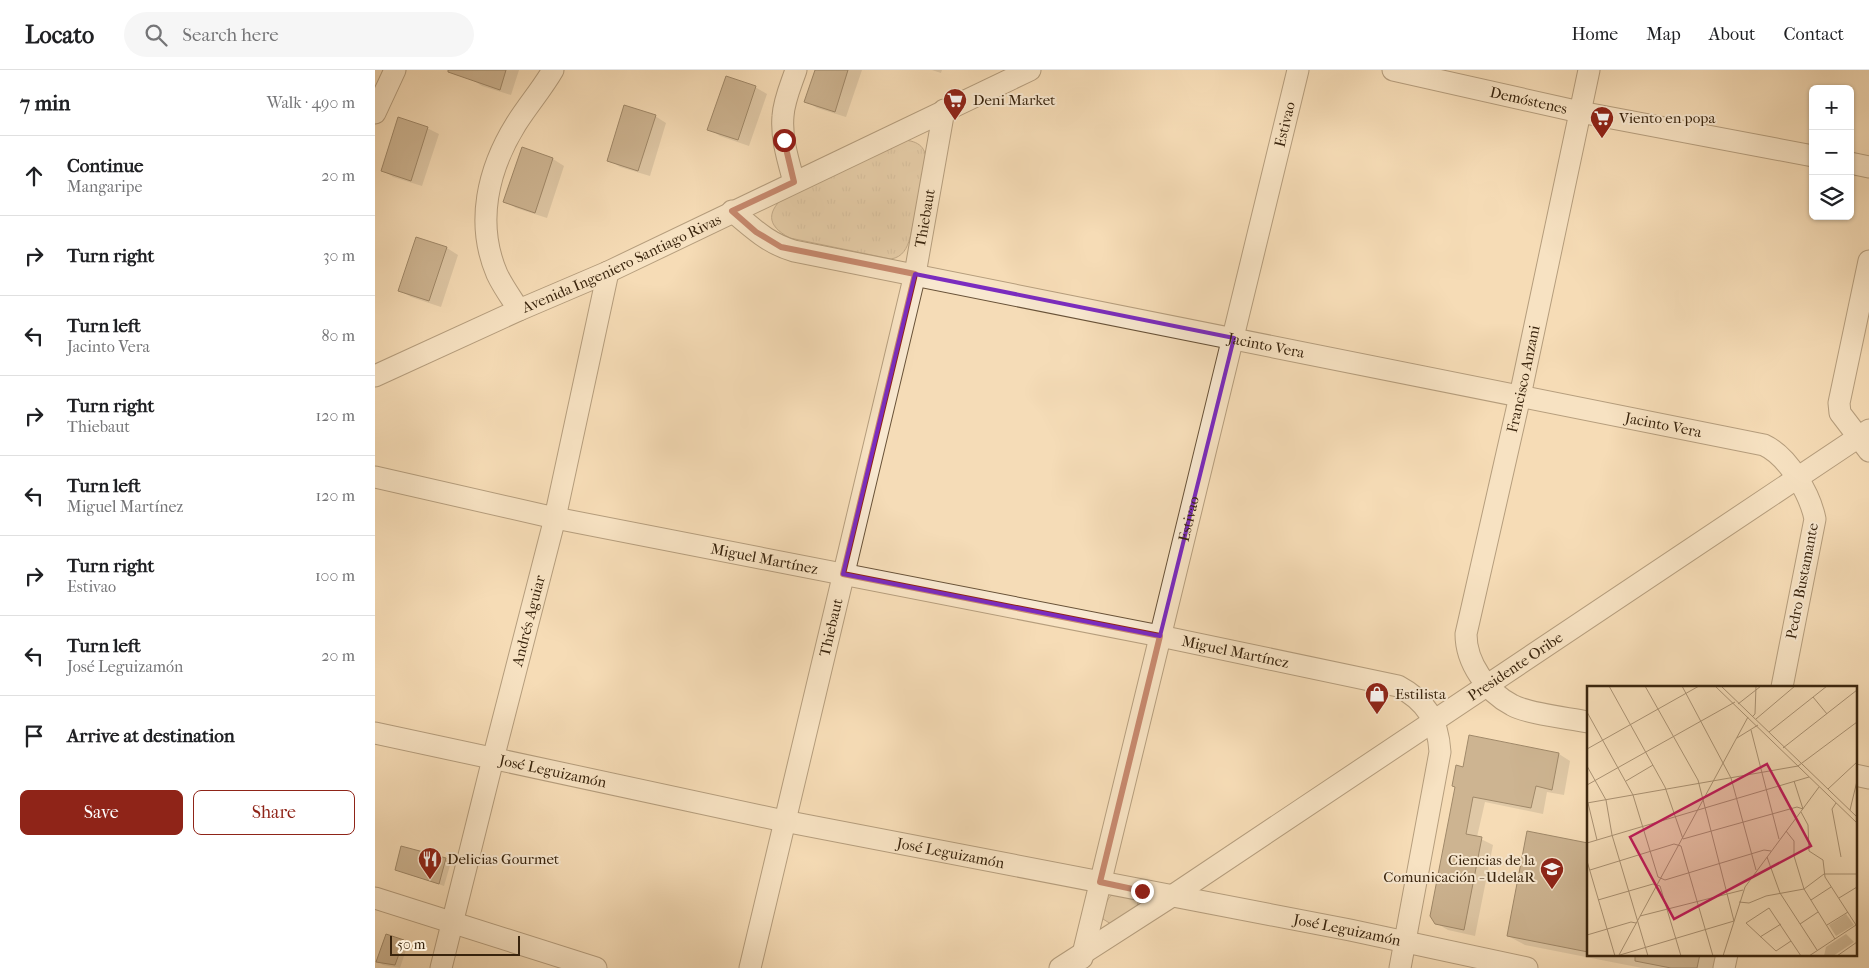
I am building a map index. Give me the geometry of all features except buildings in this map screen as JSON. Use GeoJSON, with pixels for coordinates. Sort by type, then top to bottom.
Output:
{"type":"FeatureCollection","features":[{"type":"Feature","properties":{"kind":"street"},"geometry":{"type":"LineString","coordinates":[[375,113],[395,70]]}},
{"type":"Feature","properties":{"kind":"street"},"geometry":{"type":"LineString","coordinates":[[519,310],[497,274],[490,253],[485,212],[487,194],[492,173],[504,147],[516,125],[553,70]]}},
{"type":"Feature","properties":{"kind":"street"},"geometry":{"type":"LineString","coordinates":[[794,182],[786,153],[783,128],[786,100],[795,70]]}},
{"type":"Feature","properties":{"kind":"street","name":"Avenida Ingeniero Santiago Rivas"},"geometry":{"type":"LineString","coordinates":[[375,376],[519,310],[608,272],[1030,70]]}},
{"type":"Feature","properties":{"kind":"street","name":"Estivao"},"geometry":{"type":"LineString","coordinates":[[1082,960],[1299,70]]}},
{"type":"Feature","properties":{"kind":"street","name":"Demóstenes"},"geometry":{"type":"LineString","coordinates":[[1393,70],[1580,112],[1809,155]]}},
{"type":"Feature","properties":{"kind":"street","name":"Francisco Anzani"},"geometry":{"type":"LineString","coordinates":[[1487,684],[1470,659],[1466,634],[1520,396],[1589,70]]}},
{"type":"Feature","properties":{"kind":"street","name":"Thiebaut"},"geometry":{"type":"LineString","coordinates":[[750,968],[915,274],[944,110]]}},
{"type":"Feature","properties":{"kind":"street"},"geometry":{"type":"LineString","coordinates":[[1854,164],[1869,167]]}},
{"type":"Feature","properties":{"kind":"street","name":"Jacinto Vera"},"geometry":{"type":"LineString","coordinates":[[732,211],[756,232],[781,247],[1764,445],[1778,454],[1797,479]]}},
{"type":"Feature","properties":{"kind":"street"},"geometry":{"type":"LineString","coordinates":[[1865,439],[1841,413],[1839,403],[1869,261]]}},
{"type":"Feature","properties":{"kind":"street","name":"Andrés Aguiar"},"geometry":{"type":"LineString","coordinates":[[441,968],[555,518],[608,272]]}},
{"type":"Feature","properties":{"kind":"street","name":"Presidente Oribe"},"geometry":{"type":"LineString","coordinates":[[1060,968],[1082,960],[1172,896],[1487,684],[1797,479],[1865,439]]}},
{"type":"Feature","properties":{"kind":"street","name":"Miguel Martínez"},"geometry":{"type":"LineString","coordinates":[[375,477],[555,518],[1160,636],[1398,686],[1412,694],[1427,708],[1433,720]]}},
{"type":"Feature","properties":{"kind":"street","name":"Pedro Bustamante"},"geometry":{"type":"LineString","coordinates":[[1782,686],[1815,519],[1813,506],[1797,479]]}},
{"type":"Feature","properties":{"kind":"street"},"geometry":{"type":"LineString","coordinates":[[1487,684],[1494,692],[1513,706],[1587,722]]}},
{"type":"Feature","properties":{"kind":"street"},"geometry":{"type":"LineString","coordinates":[[1400,968],[1440,752],[1438,735],[1433,720]]}},
{"type":"Feature","properties":{"kind":"street","name":"José Leguizamón"},"geometry":{"type":"LineString","coordinates":[[375,733],[784,821],[1350,930],[1527,968]]}},
{"type":"Feature","properties":{"kind":"street"},"geometry":{"type":"LineString","coordinates":[[375,898],[596,968]]}},
{"type":"Feature","properties":{"kind":"highlighted area"},"geometry":{"type":"Polygon","coordinates":[[[915,274],[1234,338],[1160,636],[843,574],[915,274]]]}},
{"type":"Feature","properties":{"kind":"green space"},"geometry":{"type":"Polygon","coordinates":[[[905,140],[916,143],[922,148],[926,155],[926,166],[910,238],[906,249],[899,256],[891,259],[790,238],[776,228],[772,218],[773,212],[780,200],[787,194],[905,140]]]}},
{"type":"Feature","properties":{"kind":"green space"},"geometry":{"type":"Polygon","coordinates":[[[1113,894],[1139,899],[1137,907],[1111,924],[1103,919],[1103,916],[1107,902],[1113,894]]]}},
{"type":"Feature","properties":{"kind":"place","name":"Deni Market"},"geometry":{"type":"Point","coordinates":[955,121]}},
{"type":"Feature","properties":{"kind":"place","name":"Viento en popa"},"geometry":{"type":"Point","coordinates":[1602,139]}},
{"type":"Feature","properties":{"kind":"place","name":"Estilista"},"geometry":{"type":"Point","coordinates":[1377,715]}},
{"type":"Feature","properties":{"kind":"place","name":"Delicias Gourmet"},"geometry":{"type":"Point","coordinates":[430,880]}},
{"type":"Feature","properties":{"kind":"place","name":"Ciencias de la Comunicación - UdelaR"},"geometry":{"type":"Point","coordinates":[1552,890]}},
{"type":"Feature","properties":{"kind":"route"},"geometry":{"type":"LineString","coordinates":[[784,140],[794,182],[732,211],[756,232],[781,247],[915,274],[843,574],[1160,636],[1100,882],[1142,891]]}}]}
